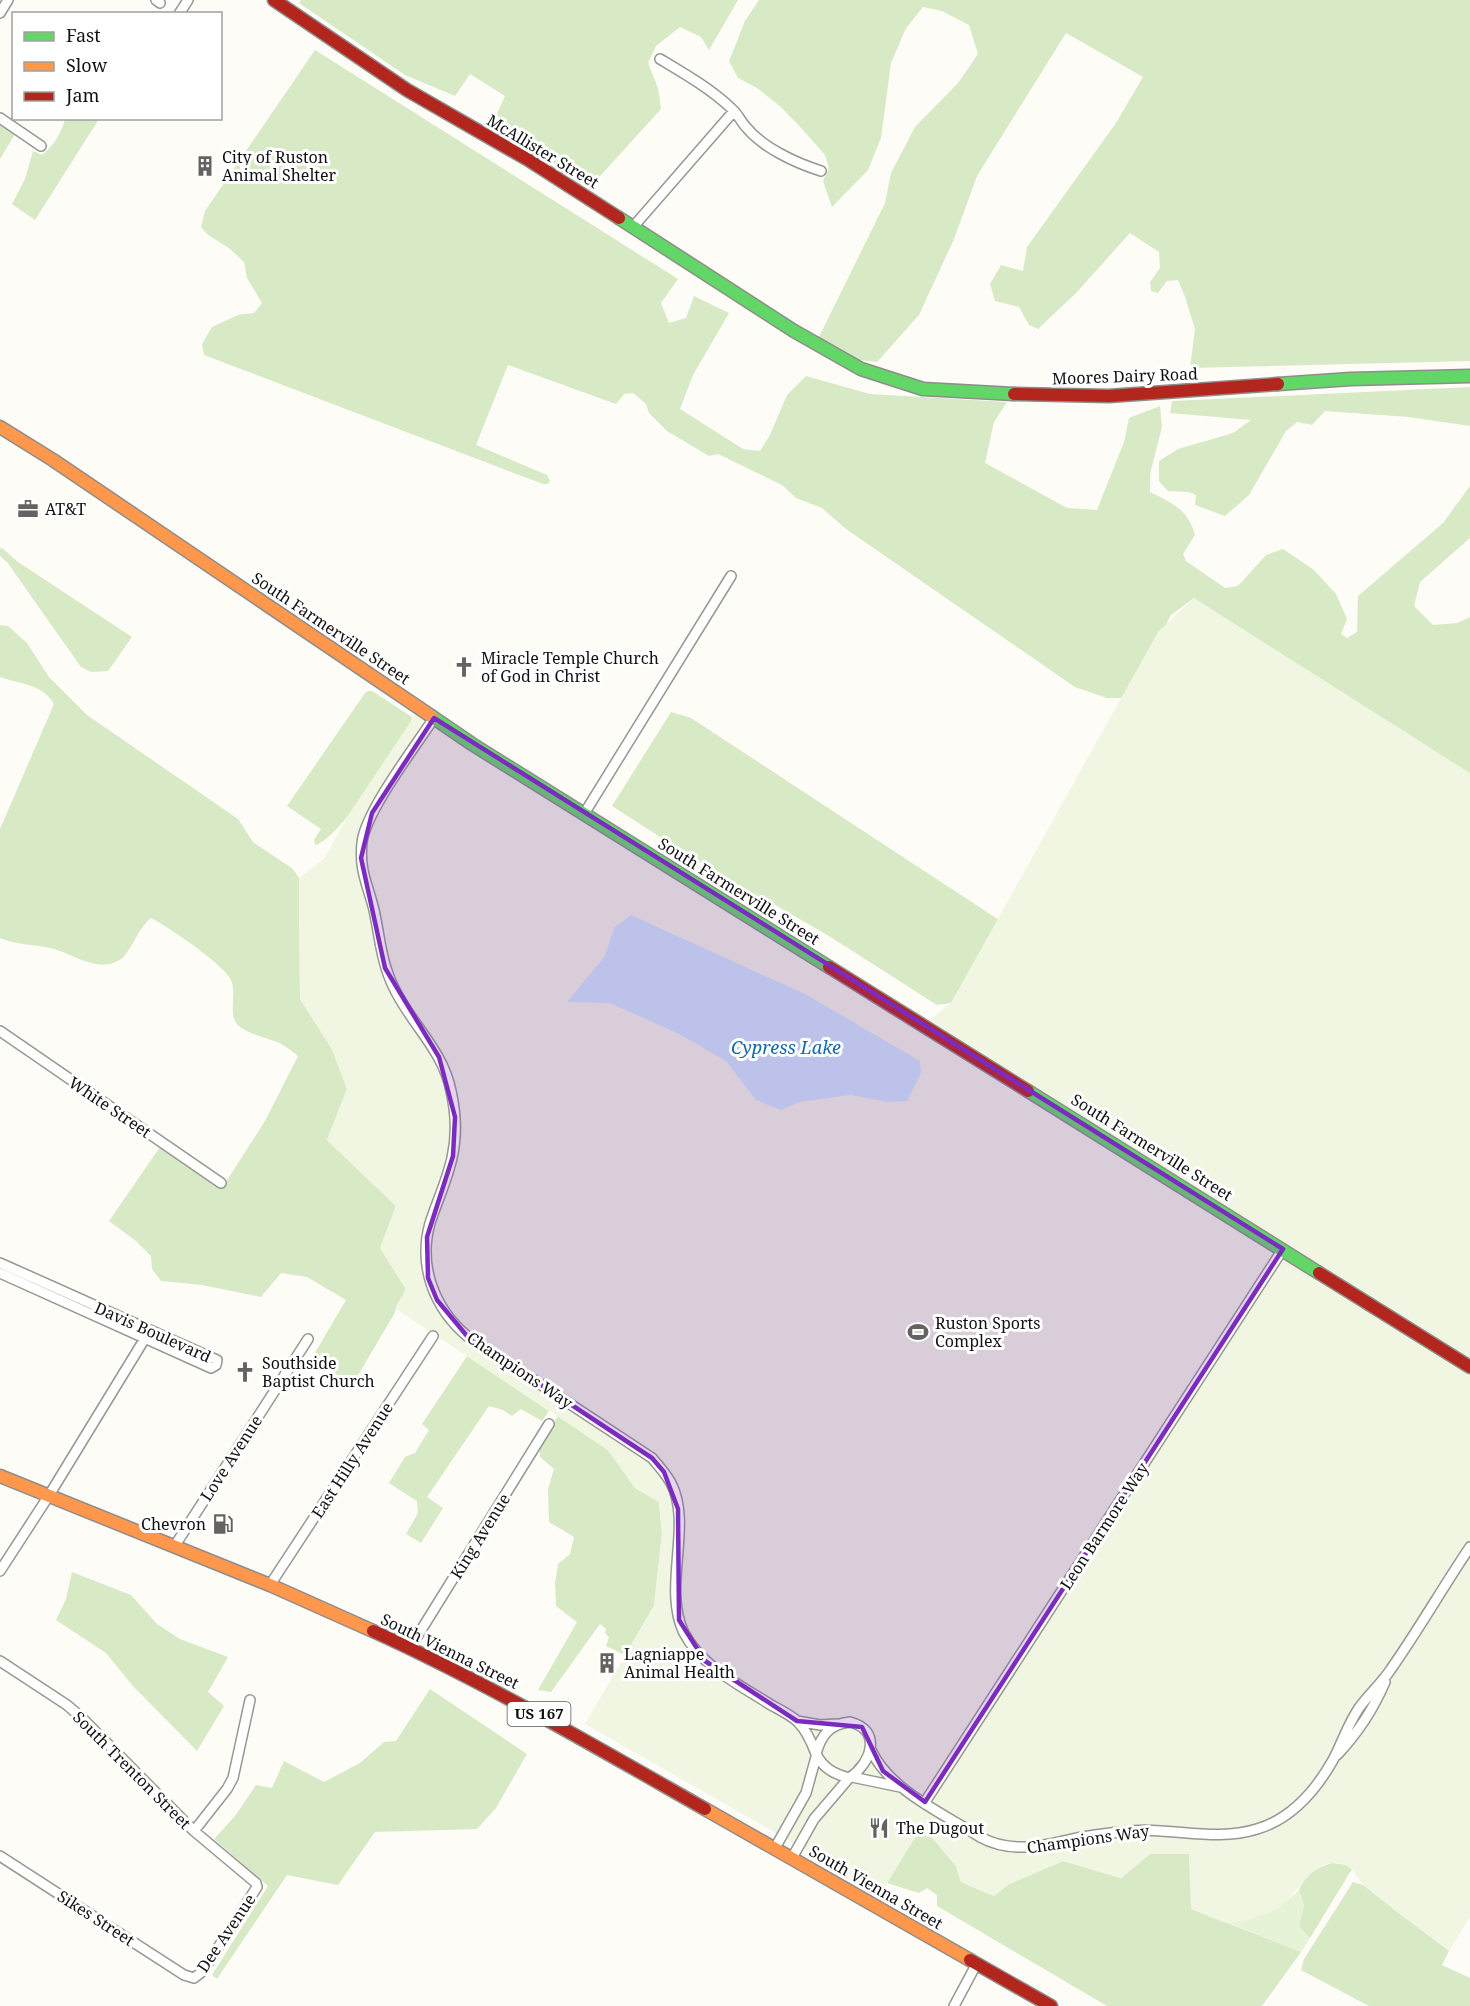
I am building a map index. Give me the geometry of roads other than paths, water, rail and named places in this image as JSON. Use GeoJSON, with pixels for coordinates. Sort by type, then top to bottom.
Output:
{"type":"FeatureCollection","features":[{"type":"Feature","properties":{"kind":"main road","name":"McAllister Street"},"geometry":{"type":"LineString","coordinates":[[274,0],[407,90],[527,159],[794,331]]}},
{"type":"Feature","properties":{"kind":"main road","name":"Moores Dairy Road"},"geometry":{"type":"LineString","coordinates":[[794,331],[861,369],[923,389],[1045,396],[1109,396],[1351,379],[1470,376]]}},
{"type":"Feature","properties":{"kind":"main road","name":"South Farmerville Street"},"geometry":{"type":"LineString","coordinates":[[0,427],[53,460],[434,718],[584,814],[1470,1367]]}},
{"type":"Feature","properties":{"kind":"main road","name":"South Vienna Street"},"geometry":{"type":"LineString","coordinates":[[0,1476],[270,1584],[410,1648],[536,1713],[1051,2006]]}},
{"type":"Feature","properties":{"kind":"street"},"geometry":{"type":"LineString","coordinates":[[0,13],[8,0]]}},
{"type":"Feature","properties":{"kind":"street"},"geometry":{"type":"LineString","coordinates":[[660,59],[714,93],[735,111],[747,129],[774,150],[804,166],[821,171]]}},
{"type":"Feature","properties":{"kind":"street"},"geometry":{"type":"LineString","coordinates":[[633,227],[735,111]]}},
{"type":"Feature","properties":{"kind":"street"},"geometry":{"type":"LineString","coordinates":[[0,118],[41,146]]}},
{"type":"Feature","properties":{"kind":"street"},"geometry":{"type":"LineString","coordinates":[[584,814],[731,576]]}},
{"type":"Feature","properties":{"kind":"street","name":"Champions Way"},"geometry":{"type":"LineString","coordinates":[[434,718],[372,813],[362,841],[361,858],[365,883],[374,909],[378,941],[385,968],[399,998],[439,1058],[451,1090],[455,1117],[455,1144],[448,1174],[427,1237],[428,1278],[445,1314],[467,1336],[652,1458],[664,1472],[673,1486],[678,1509],[675,1593],[679,1620],[684,1632],[705,1661],[797,1721],[811,1741],[816,1755],[830,1771],[900,1787]]}},
{"type":"Feature","properties":{"kind":"street","name":"White Street"},"geometry":{"type":"LineString","coordinates":[[0,1030],[221,1183]]}},
{"type":"Feature","properties":{"kind":"street","name":"Leon Barmore Way"},"geometry":{"type":"LineString","coordinates":[[925,1802],[1283,1249]]}},
{"type":"Feature","properties":{"kind":"street","name":"Davis Boulevard"},"geometry":{"type":"LineString","coordinates":[[0,1263],[147,1334],[211,1368],[216,1365],[218,1360],[147,1334],[0,1273]]}},
{"type":"Feature","properties":{"kind":"street"},"geometry":{"type":"LineString","coordinates":[[0,1571],[147,1334]]}},
{"type":"Feature","properties":{"kind":"street","name":"East Hilly Avenue"},"geometry":{"type":"LineString","coordinates":[[270,1584],[434,1336]]}},
{"type":"Feature","properties":{"kind":"street","name":"Love Avenue"},"geometry":{"type":"LineString","coordinates":[[174,1547],[308,1339]]}},
{"type":"Feature","properties":{"kind":"street","name":"King Avenue"},"geometry":{"type":"LineString","coordinates":[[410,1648],[549,1424]]}},
{"type":"Feature","properties":{"kind":"street","name":"Champions Way"},"geometry":{"type":"LineString","coordinates":[[797,1721],[820,1725],[850,1722],[862,1727],[868,1735],[871,1750],[883,1771],[900,1787],[980,1837],[991,1843],[1008,1847],[1035,1847],[1127,1831],[1158,1829],[1226,1835],[1258,1829],[1289,1813],[1310,1793],[1333,1759],[1348,1726],[1361,1706],[1389,1672],[1470,1547]]}},
{"type":"Feature","properties":{"kind":"street","name":"South Trenton Street"},"geometry":{"type":"LineString","coordinates":[[0,1661],[83,1719],[194,1831],[256,1883],[257,1887]]}},
{"type":"Feature","properties":{"kind":"street"},"geometry":{"type":"LineString","coordinates":[[194,1831],[233,1778],[250,1700]]}},
{"type":"Feature","properties":{"kind":"street"},"geometry":{"type":"LineString","coordinates":[[775,1848],[806,1792],[824,1734],[838,1723]]}},
{"type":"Feature","properties":{"kind":"street"},"geometry":{"type":"LineString","coordinates":[[792,1858],[814,1820],[866,1760],[871,1750]]}},
{"type":"Feature","properties":{"kind":"street","name":"Sikes Street"},"geometry":{"type":"LineString","coordinates":[[0,1856],[184,1975],[194,1978]]}},
{"type":"Feature","properties":{"kind":"street","name":"Dee Avenue"},"geometry":{"type":"LineString","coordinates":[[194,1978],[203,1971],[257,1887]]}},
{"type":"Feature","properties":{"kind":"street"},"geometry":{"type":"LineString","coordinates":[[954,2006],[977,1963]]}},
{"type":"Feature","properties":{"kind":"water","name":"Cypress Lake"},"geometry":{"type":"Polygon","coordinates":[[[631,915],[805,994],[920,1061],[921,1073],[907,1101],[888,1102],[851,1095],[799,1102],[781,1110],[756,1100],[726,1061],[681,1035],[610,1003],[567,1002],[605,956],[614,928],[631,915]]]}},
{"type":"Feature","properties":{"kind":"place","name":"City of Ruston Animal Shelter"},"geometry":{"type":"Point","coordinates":[205,166]}},
{"type":"Feature","properties":{"kind":"place","name":"AT&T"},"geometry":{"type":"Point","coordinates":[28,509]}},
{"type":"Feature","properties":{"kind":"place","name":"Miracle Temple Church of God in Christ"},"geometry":{"type":"Point","coordinates":[464,667]}},
{"type":"Feature","properties":{"kind":"place","name":"Ruston Sports Complex"},"geometry":{"type":"Point","coordinates":[918,1332]}},
{"type":"Feature","properties":{"kind":"place","name":"Southside Baptist Church"},"geometry":{"type":"Point","coordinates":[245,1372]}},
{"type":"Feature","properties":{"kind":"place","name":"Chevron"},"geometry":{"type":"Point","coordinates":[223,1524]}},
{"type":"Feature","properties":{"kind":"place","name":"Lagniappe Animal Health"},"geometry":{"type":"Point","coordinates":[607,1663]}},
{"type":"Feature","properties":{"kind":"place","name":"The Dugout"},"geometry":{"type":"Point","coordinates":[879,1828]}}]}
